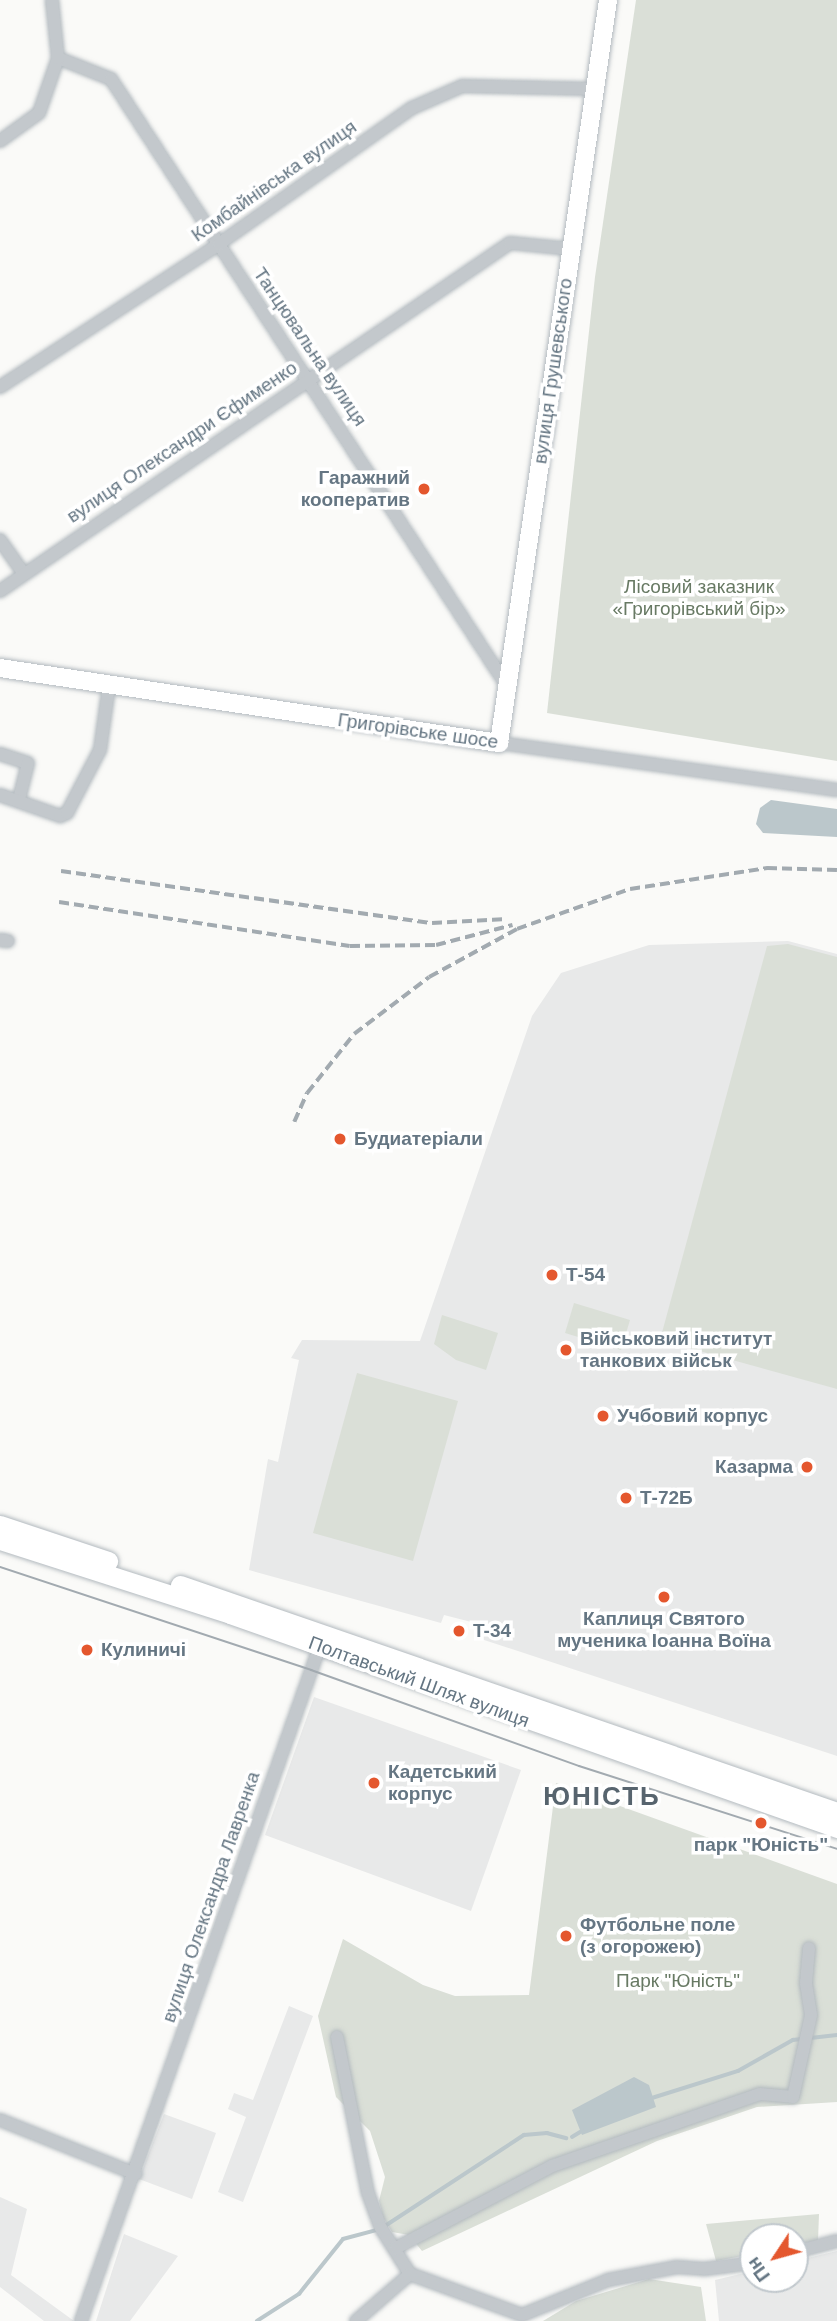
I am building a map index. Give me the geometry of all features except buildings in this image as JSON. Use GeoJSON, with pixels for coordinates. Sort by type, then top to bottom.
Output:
{"type":"FeatureCollection","features":[{"type":"Feature","properties":{"kind":"main road","name":"Полтавський Шлях вулиця"},"geometry":{"type":"LineString","coordinates":[[0,1525],[837,1828]]}},
{"type":"Feature","properties":{"kind":"main road","name":"Полтавський Шлях вулиця"},"geometry":{"type":"LineString","coordinates":[[0,1540],[322,1640],[837,1812]]}},
{"type":"Feature","properties":{"kind":"street"},"geometry":{"type":"LineString","coordinates":[[0,141],[39,113],[58,58],[52,0]]}},
{"type":"Feature","properties":{"kind":"street","name":"вулиця Грушевського"},"geometry":{"type":"LineString","coordinates":[[499,743],[608,0]]}},
{"type":"Feature","properties":{"kind":"street","name":"Танцювальна вулиця"},"geometry":{"type":"LineString","coordinates":[[58,58],[111,79],[310,379],[507,686]]}},
{"type":"Feature","properties":{"kind":"street","name":"Комбайнівська вулиця"},"geometry":{"type":"LineString","coordinates":[[0,387],[219,244],[412,108],[462,86],[596,89]]}},
{"type":"Feature","properties":{"kind":"street","name":"вулиця Олександри Єфименко"},"geometry":{"type":"LineString","coordinates":[[0,591],[510,243],[570,248]]}},
{"type":"Feature","properties":{"kind":"street"},"geometry":{"type":"LineString","coordinates":[[0,540],[24,573]]}},
{"type":"Feature","properties":{"kind":"street","name":"Григорівське шосе"},"geometry":{"type":"LineString","coordinates":[[0,668],[499,743],[837,790]]}},
{"type":"Feature","properties":{"kind":"street"},"geometry":{"type":"LineString","coordinates":[[0,795],[19,798],[25,806],[60,816],[67,813],[100,750],[109,686]]}},
{"type":"Feature","properties":{"kind":"street"},"geometry":{"type":"LineString","coordinates":[[0,754],[28,763],[19,798]]}},
{"type":"Feature","properties":{"kind":"street","name":"вулиця Олександра Лавренка"},"geometry":{"type":"LineString","coordinates":[[81,2321],[136,2174],[322,1640]]}},
{"type":"Feature","properties":{"kind":"street"},"geometry":{"type":"LineString","coordinates":[[396,2248],[552,2165],[760,2094],[793,2097],[809,2033],[809,1948]]}},
{"type":"Feature","properties":{"kind":"street"},"geometry":{"type":"LineString","coordinates":[[337,2038],[368,2193],[379,2225],[410,2274],[523,2318],[608,2280],[677,2267],[704,2269],[739,2265]]}},
{"type":"Feature","properties":{"kind":"street"},"geometry":{"type":"LineString","coordinates":[[0,2120],[136,2174]]}},
{"type":"Feature","properties":{"kind":"street"},"geometry":{"type":"LineString","coordinates":[[809,2248],[837,2241]]}},
{"type":"Feature","properties":{"kind":"street"},"geometry":{"type":"LineString","coordinates":[[356,2321],[410,2274]]}},
{"type":"Feature","properties":{"kind":"shaded area"},"geometry":{"type":"Polygon","coordinates":[[[771,800],[837,809],[837,837],[763,833],[756,824],[760,808],[771,800]]]}},
{"type":"Feature","properties":{"kind":"shaded area","name":"Військовий інститут танкових військ"},"geometry":{"type":"Polygon","coordinates":[[[788,941],[837,954],[837,1756],[475,1637],[479,1624],[444,1615],[441,1623],[249,1570],[268,1459],[278,1462],[299,1360],[291,1358],[302,1340],[420,1341],[532,1016],[561,973],[649,945],[788,941]]]}},
{"type":"Feature","properties":{"kind":"shaded area"},"geometry":{"type":"Polygon","coordinates":[[[314,1697],[521,1770],[471,1911],[265,1835],[314,1697]]]}},
{"type":"Feature","properties":{"kind":"shaded area"},"geometry":{"type":"Polygon","coordinates":[[[289,2006],[313,2016],[243,2202],[218,2192],[246,2117],[228,2109],[234,2093],[253,2100],[289,2006]]]}},
{"type":"Feature","properties":{"kind":"shaded area"},"geometry":{"type":"Polygon","coordinates":[[[634,2077],[649,2085],[656,2107],[582,2135],[572,2110],[634,2077]]]}},
{"type":"Feature","properties":{"kind":"shaded area"},"geometry":{"type":"Polygon","coordinates":[[[164,2114],[216,2133],[192,2199],[139,2179],[164,2114]]]}},
{"type":"Feature","properties":{"kind":"shaded area"},"geometry":{"type":"Polygon","coordinates":[[[0,2197],[27,2209],[11,2275],[74,2321],[44,2321],[0,2287],[0,2197]]]}},
{"type":"Feature","properties":{"kind":"shaded area"},"geometry":{"type":"Polygon","coordinates":[[[124,2234],[178,2256],[130,2321],[96,2321],[124,2234]]]}},
{"type":"Feature","properties":{"kind":"shaded area"},"geometry":{"type":"Polygon","coordinates":[[[837,2251],[837,2321],[719,2321],[715,2280],[739,2274],[739,2293],[809,2293],[809,2258],[837,2251]]]}},
{"type":"Feature","properties":{"kind":"green space","name":"Лісовий заказник «Григорівський бір»"},"geometry":{"type":"Polygon","coordinates":[[[636,0],[837,0],[837,761],[547,713],[595,277],[636,0]]]}},
{"type":"Feature","properties":{"kind":"green space"},"geometry":{"type":"Polygon","coordinates":[[[788,944],[837,957],[837,1389],[660,1340],[767,946],[788,944]]]}},
{"type":"Feature","properties":{"kind":"green space"},"geometry":{"type":"Polygon","coordinates":[[[574,1303],[630,1320],[621,1350],[565,1333],[574,1303]]]}},
{"type":"Feature","properties":{"kind":"green space"},"geometry":{"type":"Polygon","coordinates":[[[442,1315],[498,1333],[486,1370],[456,1360],[434,1344],[442,1315]]]}},
{"type":"Feature","properties":{"kind":"green space"},"geometry":{"type":"Polygon","coordinates":[[[357,1373],[458,1401],[413,1561],[313,1533],[357,1373]]]}},
{"type":"Feature","properties":{"kind":"green space","name":"Парк \"Юність\""},"geometry":{"type":"Polygon","coordinates":[[[556,1783],[837,1884],[837,2102],[757,2107],[657,2141],[422,2251],[409,2235],[392,2232],[383,2217],[379,2201],[385,2177],[370,2131],[336,2097],[318,2016],[343,1939],[423,1985],[455,1996],[529,1995],[556,1783]]]}},
{"type":"Feature","properties":{"kind":"green space"},"geometry":{"type":"Polygon","coordinates":[[[819,2214],[818,2241],[809,2243],[809,2223],[739,2223],[739,2257],[716,2261],[706,2224],[819,2214]]]}},
{"type":"Feature","properties":{"kind":"green space"},"geometry":{"type":"Polygon","coordinates":[[[649,2279],[701,2287],[706,2321],[543,2321],[576,2301],[649,2279]]]}},
{"type":"Feature","properties":{"kind":"waterway"},"geometry":{"type":"LineString","coordinates":[[652,2098],[738,2071],[793,2040],[837,2035]]}},
{"type":"Feature","properties":{"kind":"waterway"},"geometry":{"type":"LineString","coordinates":[[572,2137],[582,2131]]}},
{"type":"Feature","properties":{"kind":"waterway"},"geometry":{"type":"LineString","coordinates":[[385,2226],[524,2135],[547,2133],[566,2138]]}},
{"type":"Feature","properties":{"kind":"waterway"},"geometry":{"type":"LineString","coordinates":[[257,2321],[299,2294],[343,2239],[376,2230]]}},
{"type":"Feature","properties":{"kind":"tram line"},"geometry":{"type":"LineString","coordinates":[[0,1567],[311,1670],[579,1766],[837,1849]]}},
{"type":"Feature","properties":{"kind":"railway"},"geometry":{"type":"LineString","coordinates":[[294,1122],[307,1093],[354,1034],[429,977],[517,929],[630,889],[767,868],[837,870]]}},
{"type":"Feature","properties":{"kind":"railway"},"geometry":{"type":"LineString","coordinates":[[61,871],[432,923],[507,919]]}},
{"type":"Feature","properties":{"kind":"railway"},"geometry":{"type":"LineString","coordinates":[[59,902],[350,946],[436,945],[512,925]]}},
{"type":"Feature","properties":{"kind":"place","name":"Гаражний кооператив"},"geometry":{"type":"Point","coordinates":[424,489]}},
{"type":"Feature","properties":{"kind":"place","name":"Будиатеріали"},"geometry":{"type":"Point","coordinates":[340,1139]}},
{"type":"Feature","properties":{"kind":"place","name":"Т-54"},"geometry":{"type":"Point","coordinates":[552,1275]}},
{"type":"Feature","properties":{"kind":"place","name":"Військовий інститут танкових військ"},"geometry":{"type":"Point","coordinates":[566,1350]}},
{"type":"Feature","properties":{"kind":"place","name":"Учбовий корпус"},"geometry":{"type":"Point","coordinates":[603,1416]}},
{"type":"Feature","properties":{"kind":"place","name":"Казарма"},"geometry":{"type":"Point","coordinates":[807,1467]}},
{"type":"Feature","properties":{"kind":"place","name":"Т-72Б"},"geometry":{"type":"Point","coordinates":[626,1498]}},
{"type":"Feature","properties":{"kind":"place","name":"Каплиця Святого мученика Іоанна Воїна"},"geometry":{"type":"Point","coordinates":[664,1597]}},
{"type":"Feature","properties":{"kind":"place","name":"T-34"},"geometry":{"type":"Point","coordinates":[459,1631]}},
{"type":"Feature","properties":{"kind":"place","name":"Кулиничі"},"geometry":{"type":"Point","coordinates":[87,1650]}},
{"type":"Feature","properties":{"kind":"place","name":"Кадетський корпус"},"geometry":{"type":"Point","coordinates":[374,1783]}},
{"type":"Feature","properties":{"kind":"place","name":"парк \"Юність\""},"geometry":{"type":"Point","coordinates":[761,1823]}},
{"type":"Feature","properties":{"kind":"place","name":"Футбольне поле (з огорожею)"},"geometry":{"type":"Point","coordinates":[566,1936]}},
{"type":"Feature","properties":{"kind":"district","name":"ЮНІСТЬ"},"geometry":{"type":"Point","coordinates":[602,1797]}}]}
